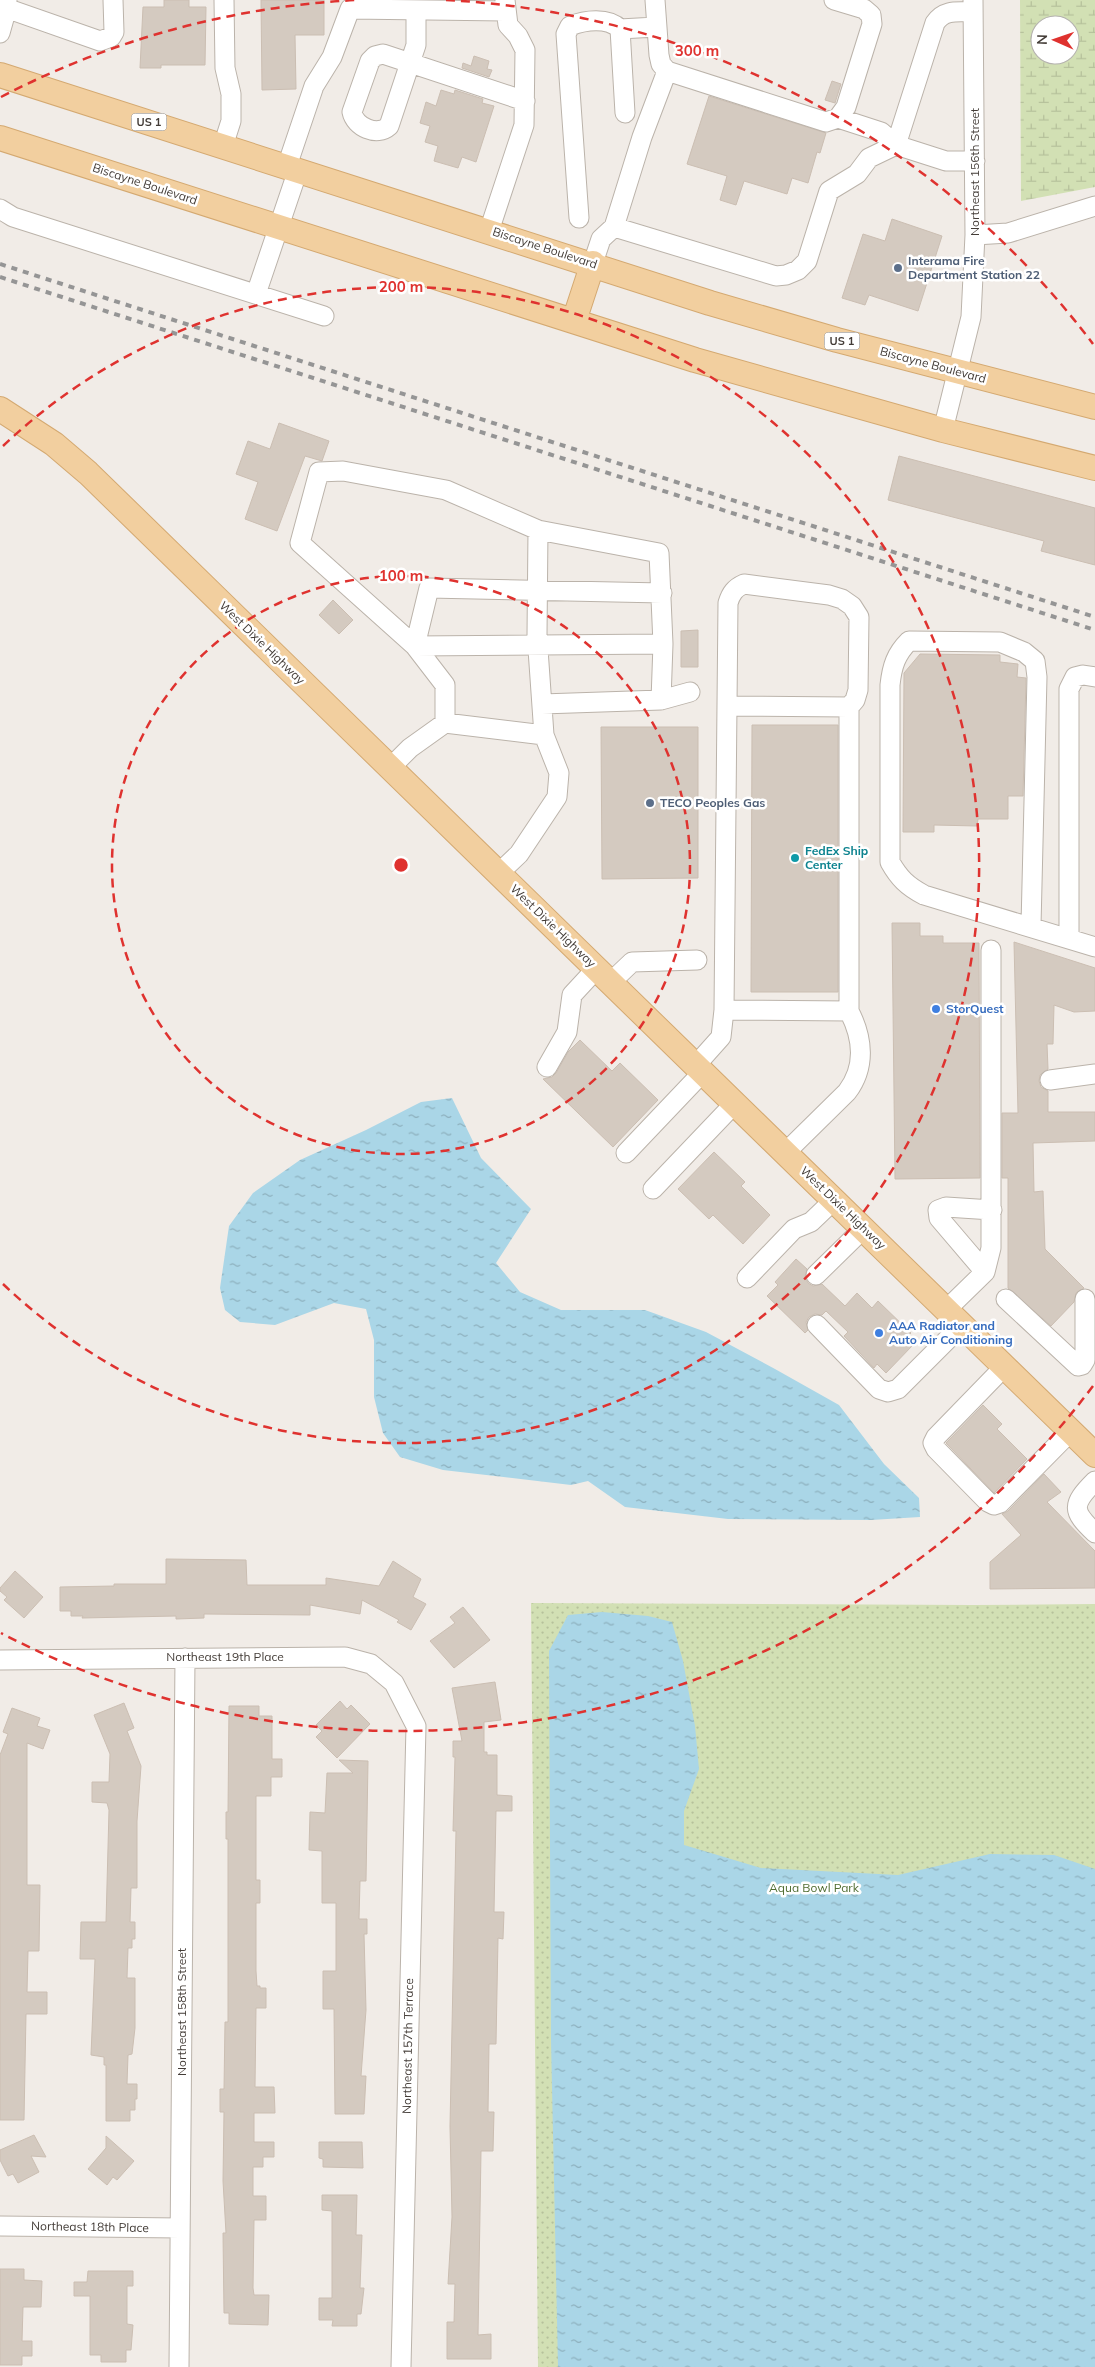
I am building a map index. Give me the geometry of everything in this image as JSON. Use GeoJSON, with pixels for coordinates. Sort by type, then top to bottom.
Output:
{"type":"FeatureCollection","features":[{"type":"Feature","properties":{"kind":"main road","name":"Biscayne Boulevard"},"geometry":{"type":"LineString","coordinates":[[0,74],[593,263],[710,303],[958,372],[1095,407]]}},
{"type":"Feature","properties":{"kind":"main road","name":"Biscayne Boulevard"},"geometry":{"type":"LineString","coordinates":[[0,138],[695,360],[943,430],[1095,468]]}},
{"type":"Feature","properties":{"kind":"main road"},"geometry":{"type":"LineString","coordinates":[[574,321],[593,263]]}},
{"type":"Feature","properties":{"kind":"main road","name":"West Dixie Highway"},"geometry":{"type":"LineString","coordinates":[[0,409],[54,444],[88,473],[1095,1455]]}},
{"type":"Feature","properties":{"kind":"street"},"geometry":{"type":"LineString","coordinates":[[0,33],[5,5],[100,41],[111,37],[114,32],[114,0]]}},
{"type":"Feature","properties":{"kind":"street"},"geometry":{"type":"LineString","coordinates":[[223,146],[231,121],[231,103],[225,68],[224,0]]}},
{"type":"Feature","properties":{"kind":"street"},"geometry":{"type":"LineString","coordinates":[[656,0],[658,55],[661,64],[667,71],[826,122],[838,118],[846,107],[872,24],[871,16],[864,10],[834,0]]}},
{"type":"Feature","properties":{"kind":"street"},"geometry":{"type":"LineString","coordinates":[[256,294],[279,227],[314,86],[332,57],[352,5],[416,10],[505,5],[508,25],[518,36],[525,50],[524,125],[489,231]]}},
{"type":"Feature","properties":{"kind":"street"},"geometry":{"type":"LineString","coordinates":[[614,226],[776,276],[786,275],[798,270],[807,261],[829,191],[857,174],[870,158],[896,146],[935,23],[940,16],[948,12],[973,6]]}},
{"type":"Feature","properties":{"kind":"street","name":"Northeast 156th Street"},"geometry":{"type":"LineString","coordinates":[[943,430],[972,317],[975,235],[973,6]]}},
{"type":"Feature","properties":{"kind":"street"},"geometry":{"type":"LineString","coordinates":[[416,10],[416,45],[410,62],[525,101]]}},
{"type":"Feature","properties":{"kind":"street"},"geometry":{"type":"LineString","coordinates":[[579,218],[566,34],[570,26],[577,23],[608,21],[620,29],[656,27]]}},
{"type":"Feature","properties":{"kind":"street"},"geometry":{"type":"LineString","coordinates":[[620,29],[624,113]]}},
{"type":"Feature","properties":{"kind":"street"},"geometry":{"type":"LineString","coordinates":[[593,263],[601,238],[614,226],[642,137],[667,71]]}},
{"type":"Feature","properties":{"kind":"street"},"geometry":{"type":"LineString","coordinates":[[838,118],[881,132],[896,146],[946,160],[975,161]]}},
{"type":"Feature","properties":{"kind":"street"},"geometry":{"type":"LineString","coordinates":[[975,235],[1008,233],[1095,206]]}},
{"type":"Feature","properties":{"kind":"street"},"geometry":{"type":"LineString","coordinates":[[0,209],[13,217],[324,316]]}},
{"type":"Feature","properties":{"kind":"street"},"geometry":{"type":"LineString","coordinates":[[445,723],[445,685],[415,646],[300,543],[319,472],[343,471],[446,490],[538,530],[659,553],[663,644],[661,700]]}},
{"type":"Feature","properties":{"kind":"street"},"geometry":{"type":"LineString","coordinates":[[499,873],[519,854],[557,798],[559,773],[544,735],[539,646],[538,530]]}},
{"type":"Feature","properties":{"kind":"street"},"geometry":{"type":"LineString","coordinates":[[626,1153],[699,1068],[721,1037],[724,1010],[728,603],[731,594],[736,588],[744,584],[814,592],[842,599],[852,606],[859,617],[858,690],[855,700],[849,707],[849,1011],[856,1025],[860,1040],[860,1070],[855,1082],[847,1092],[785,1152]]}},
{"type":"Feature","properties":{"kind":"street"},"geometry":{"type":"LineString","coordinates":[[415,646],[429,588],[662,593]]}},
{"type":"Feature","properties":{"kind":"street"},"geometry":{"type":"LineString","coordinates":[[1030,926],[1037,677],[1035,661],[1024,652],[1000,642],[909,641],[900,650],[892,666],[890,685],[890,862],[899,878],[909,887],[924,895],[1095,947]]}},
{"type":"Feature","properties":{"kind":"street"},"geometry":{"type":"LineString","coordinates":[[415,646],[663,644]]}},
{"type":"Feature","properties":{"kind":"street"},"geometry":{"type":"LineString","coordinates":[[1069,938],[1069,689],[1075,677],[1083,675],[1095,677]]}},
{"type":"Feature","properties":{"kind":"street"},"geometry":{"type":"LineString","coordinates":[[542,704],[661,700],[690,692]]}},
{"type":"Feature","properties":{"kind":"street"},"geometry":{"type":"LineString","coordinates":[[727,706],[849,707]]}},
{"type":"Feature","properties":{"kind":"street"},"geometry":{"type":"LineString","coordinates":[[390,768],[410,748],[445,723],[544,735]]}},
{"type":"Feature","properties":{"kind":"street"},"geometry":{"type":"LineString","coordinates":[[817,1325],[879,1389],[888,1392],[898,1389],[954,1317],[985,1272],[992,1248],[991,950]]}},
{"type":"Feature","properties":{"kind":"street"},"geometry":{"type":"LineString","coordinates":[[547,1068],[567,1032],[572,995],[604,975],[632,962],[697,960]]}},
{"type":"Feature","properties":{"kind":"street"},"geometry":{"type":"LineString","coordinates":[[724,1010],[849,1011]]}},
{"type":"Feature","properties":{"kind":"street"},"geometry":{"type":"LineString","coordinates":[[1050,1080],[1095,1074]]}},
{"type":"Feature","properties":{"kind":"street"},"geometry":{"type":"LineString","coordinates":[[653,1189],[735,1103]]}},
{"type":"Feature","properties":{"kind":"street"},"geometry":{"type":"LineString","coordinates":[[748,1278],[794,1229],[812,1222],[834,1200]]}},
{"type":"Feature","properties":{"kind":"street"},"geometry":{"type":"LineString","coordinates":[[985,1272],[939,1218],[938,1210],[946,1207],[992,1210]]}},
{"type":"Feature","properties":{"kind":"street"},"geometry":{"type":"LineString","coordinates":[[816,1275],[864,1228]]}},
{"type":"Feature","properties":{"kind":"street"},"geometry":{"type":"LineString","coordinates":[[1006,1300],[1078,1366],[1082,1365],[1090,1340],[1085,1299]]}},
{"type":"Feature","properties":{"kind":"street"},"geometry":{"type":"LineString","coordinates":[[1005,1366],[936,1437],[933,1444],[988,1502],[994,1505],[1000,1503],[1071,1431]]}},
{"type":"Feature","properties":{"kind":"street"},"geometry":{"type":"LineString","coordinates":[[1095,1482],[1086,1490],[1078,1505],[1077,1512],[1079,1517],[1095,1534]]}},
{"type":"Feature","properties":{"kind":"street","name":"Northeast 19th Place"},"geometry":{"type":"LineString","coordinates":[[0,1660],[345,1657],[371,1664],[394,1683],[416,1726]]}},
{"type":"Feature","properties":{"kind":"street","name":"Northeast 158th Street"},"geometry":{"type":"LineString","coordinates":[[178,2367],[185,1658]]}},
{"type":"Feature","properties":{"kind":"street","name":"Northeast 157th Terrace"},"geometry":{"type":"LineString","coordinates":[[401,2367],[416,1726]]}},
{"type":"Feature","properties":{"kind":"street","name":"Northeast 18th Place"},"geometry":{"type":"LineString","coordinates":[[0,2226],[180,2228]]}},
{"type":"Feature","properties":{"kind":"green space"},"geometry":{"type":"Polygon","coordinates":[[[1020,0],[1095,0],[1095,187],[1021,201],[1020,0]]]}},
{"type":"Feature","properties":{"kind":"green space","name":"Aqua Bowl Park"},"geometry":{"type":"Polygon","coordinates":[[[531,1603],[1095,1604],[1095,2367],[538,2367],[531,1603]]]}},
{"type":"Feature","properties":{"kind":"water"},"geometry":{"type":"Polygon","coordinates":[[[452,1098],[481,1158],[531,1209],[496,1263],[520,1292],[561,1310],[645,1310],[706,1332],[839,1405],[884,1464],[919,1498],[920,1517],[871,1520],[728,1519],[625,1507],[588,1481],[571,1485],[443,1470],[400,1457],[383,1433],[374,1397],[374,1340],[366,1309],[334,1303],[275,1325],[240,1322],[225,1310],[220,1288],[229,1226],[253,1193],[300,1160],[421,1102],[452,1098]]]}},
{"type":"Feature","properties":{"kind":"water","name":"Aqua Bowl Park"},"geometry":{"type":"Polygon","coordinates":[[[602,1612],[648,1616],[672,1622],[683,1661],[695,1726],[699,1769],[684,1811],[684,1845],[761,1868],[898,1875],[990,1854],[1054,1855],[1095,1869],[1095,2367],[558,2367],[551,2041],[549,1651],[568,1615],[602,1612]]]}},
{"type":"Feature","properties":{"kind":"building"},"geometry":{"type":"Polygon","coordinates":[[[164,0],[189,0],[189,7],[206,7],[205,65],[161,65],[161,68],[140,68],[143,7],[164,7],[164,0]]]}},
{"type":"Feature","properties":{"kind":"building"},"geometry":{"type":"Polygon","coordinates":[[[261,0],[324,0],[324,35],[295,35],[296,89],[262,90],[261,0]]]}},
{"type":"Feature","properties":{"kind":"building"},"geometry":{"type":"Polygon","coordinates":[[[474,56],[489,61],[487,69],[492,70],[489,77],[462,68],[463,63],[471,66],[474,56]]]}},
{"type":"Feature","properties":{"kind":"building"},"geometry":{"type":"Polygon","coordinates":[[[832,81],[841,84],[835,103],[825,100],[832,81]]]}},
{"type":"Feature","properties":{"kind":"building"},"geometry":{"type":"Polygon","coordinates":[[[441,90],[454,94],[455,90],[483,99],[482,103],[494,106],[476,162],[462,157],[458,168],[434,161],[438,146],[425,142],[430,126],[420,123],[426,102],[436,106],[441,90]]]}},
{"type":"Feature","properties":{"kind":"building"},"geometry":{"type":"Polygon","coordinates":[[[709,96],[826,133],[820,153],[817,152],[808,183],[792,178],[787,194],[744,181],[736,205],[720,200],[727,176],[687,164],[709,96]]]}},
{"type":"Feature","properties":{"kind":"building","name":"Interama Fire Department Station 22"},"geometry":{"type":"Polygon","coordinates":[[[892,219],[942,236],[918,311],[869,295],[865,305],[842,298],[863,234],[885,241],[892,219]]]}},
{"type":"Feature","properties":{"kind":"building"},"geometry":{"type":"Polygon","coordinates":[[[279,423],[329,441],[322,461],[305,456],[277,531],[245,519],[258,482],[236,474],[248,441],[270,449],[279,423]]]}},
{"type":"Feature","properties":{"kind":"building"},"geometry":{"type":"Polygon","coordinates":[[[899,456],[1095,508],[1095,565],[1041,551],[1044,541],[888,500],[899,456]]]}},
{"type":"Feature","properties":{"kind":"building"},"geometry":{"type":"Polygon","coordinates":[[[333,600],[353,620],[339,634],[319,615],[333,600]]]}},
{"type":"Feature","properties":{"kind":"building"},"geometry":{"type":"Polygon","coordinates":[[[698,630],[698,667],[681,667],[681,631],[698,630]]]}},
{"type":"Feature","properties":{"kind":"building"},"geometry":{"type":"Polygon","coordinates":[[[920,654],[1000,655],[1000,662],[1018,664],[1017,677],[1026,678],[1023,796],[1008,796],[1008,819],[978,819],[977,826],[934,825],[934,832],[903,832],[904,673],[920,654]]]}},
{"type":"Feature","properties":{"kind":"building","name":"FedEx Ship Center"},"geometry":{"type":"Polygon","coordinates":[[[752,725],[838,725],[838,992],[751,992],[752,725]]]}},
{"type":"Feature","properties":{"kind":"building","name":"TECO Peoples Gas"},"geometry":{"type":"Polygon","coordinates":[[[601,727],[698,727],[698,878],[602,879],[601,727]]]}},
{"type":"Feature","properties":{"kind":"building","name":"StorQuest"},"geometry":{"type":"Polygon","coordinates":[[[892,923],[920,923],[920,936],[943,936],[943,943],[979,943],[980,1178],[895,1179],[892,923]]]}},
{"type":"Feature","properties":{"kind":"building"},"geometry":{"type":"Polygon","coordinates":[[[1014,942],[1095,968],[1095,1011],[1074,1012],[1054,1005],[1053,1044],[1047,1044],[1048,1069],[1040,1075],[1039,1081],[1041,1087],[1048,1091],[1048,1112],[1095,1112],[1095,1141],[1033,1143],[1034,1192],[1043,1191],[1045,1249],[1084,1288],[1076,1293],[1074,1302],[1051,1326],[1008,1288],[1008,1178],[1002,1178],[1002,1113],[1018,1113],[1014,942]]]}},
{"type":"Feature","properties":{"kind":"building"},"geometry":{"type":"Polygon","coordinates":[[[580,1040],[612,1071],[620,1063],[658,1100],[613,1147],[543,1079],[552,1077],[556,1073],[568,1052],[580,1040]]]}},
{"type":"Feature","properties":{"kind":"building"},"geometry":{"type":"Polygon","coordinates":[[[714,1152],[745,1182],[741,1186],[770,1215],[743,1244],[713,1215],[709,1219],[678,1189],[714,1152]]]}},
{"type":"Feature","properties":{"kind":"building"},"geometry":{"type":"Polygon","coordinates":[[[796,1259],[807,1269],[805,1277],[808,1283],[813,1286],[822,1284],[845,1306],[857,1293],[872,1308],[878,1301],[911,1333],[905,1339],[912,1346],[886,1373],[877,1364],[874,1368],[844,1336],[848,1332],[826,1311],[822,1315],[815,1314],[809,1317],[806,1322],[808,1330],[805,1333],[767,1296],[778,1285],[775,1282],[796,1259]]]}},
{"type":"Feature","properties":{"kind":"building"},"geometry":{"type":"Polygon","coordinates":[[[983,1405],[1002,1424],[997,1429],[1027,1459],[994,1493],[946,1443],[983,1405]]]}},
{"type":"Feature","properties":{"kind":"building"},"geometry":{"type":"Polygon","coordinates":[[[1044,1474],[1061,1492],[1047,1502],[1095,1551],[1095,1588],[990,1589],[990,1562],[1021,1535],[1002,1514],[1008,1511],[1044,1474]]]}},
{"type":"Feature","properties":{"kind":"building"},"geometry":{"type":"Polygon","coordinates":[[[166,1559],[246,1560],[247,1585],[326,1585],[326,1578],[379,1586],[393,1561],[421,1579],[413,1597],[426,1604],[411,1630],[397,1622],[399,1620],[362,1600],[360,1614],[310,1605],[310,1615],[204,1614],[204,1618],[176,1619],[176,1616],[82,1618],[83,1616],[71,1616],[71,1611],[60,1611],[60,1587],[166,1584],[166,1559]]]}},
{"type":"Feature","properties":{"kind":"building"},"geometry":{"type":"Polygon","coordinates":[[[15,1571],[43,1597],[24,1618],[4,1600],[7,1597],[0,1591],[0,1588],[15,1571]]]}},
{"type":"Feature","properties":{"kind":"building"},"geometry":{"type":"Polygon","coordinates":[[[463,1607],[490,1640],[454,1668],[430,1641],[455,1623],[450,1617],[463,1607]]]}},
{"type":"Feature","properties":{"kind":"building"},"geometry":{"type":"Polygon","coordinates":[[[495,1682],[501,1720],[484,1722],[484,1752],[487,1752],[487,1755],[497,1755],[497,1795],[512,1796],[512,1811],[496,1811],[494,1912],[504,1912],[503,1939],[498,1938],[496,2044],[489,2044],[488,2112],[494,2112],[493,2151],[481,2151],[478,2335],[491,2334],[491,2359],[447,2359],[447,2322],[454,2322],[455,2284],[448,2284],[452,2217],[450,2126],[456,1831],[453,1831],[455,1757],[453,1757],[453,1741],[462,1741],[452,1688],[495,1682]]]}},
{"type":"Feature","properties":{"kind":"building"},"geometry":{"type":"Polygon","coordinates":[[[340,1701],[347,1709],[351,1705],[370,1724],[337,1758],[316,1737],[322,1731],[316,1725],[340,1701]]]}},
{"type":"Feature","properties":{"kind":"building"},"geometry":{"type":"Polygon","coordinates":[[[124,1703],[134,1728],[127,1731],[141,1766],[137,1821],[137,1888],[131,1888],[130,1922],[135,1922],[135,1939],[132,1939],[132,1948],[128,1948],[127,1978],[135,1978],[135,2028],[132,2054],[128,2055],[127,2084],[137,2084],[137,2099],[135,2099],[135,2110],[130,2110],[130,2121],[106,2121],[106,2065],[104,2065],[104,2057],[91,2055],[95,1959],[80,1959],[81,1922],[106,1922],[109,1810],[107,1803],[92,1802],[92,1782],[109,1782],[110,1754],[94,1715],[124,1703]]]}},
{"type":"Feature","properties":{"kind":"building"},"geometry":{"type":"Polygon","coordinates":[[[229,1706],[259,1706],[259,1716],[272,1716],[272,1759],[282,1759],[282,1777],[271,1777],[271,1796],[256,1796],[256,1880],[260,1880],[260,1903],[256,1903],[256,1971],[257,1986],[266,1988],[266,2008],[256,2008],[255,2087],[274,2087],[275,2113],[254,2113],[254,2142],[274,2142],[274,2157],[263,2157],[263,2167],[253,2167],[253,2196],[266,2196],[266,2220],[254,2220],[253,2288],[254,2295],[269,2295],[268,2325],[229,2324],[229,2313],[224,2313],[223,2233],[226,2233],[223,2181],[224,2112],[220,2112],[220,2089],[224,2089],[225,2022],[228,2022],[228,1839],[226,1839],[226,1812],[228,1812],[229,1706]]]}},
{"type":"Feature","properties":{"kind":"building"},"geometry":{"type":"Polygon","coordinates":[[[12,1708],[40,1718],[37,1726],[50,1730],[43,1749],[27,1743],[27,1885],[40,1885],[39,1951],[28,1951],[27,1992],[47,1992],[47,2014],[26,2014],[24,2120],[0,2120],[0,1755],[8,1734],[3,1732],[12,1708]]]}},
{"type":"Feature","properties":{"kind":"building"},"geometry":{"type":"Polygon","coordinates":[[[339,1760],[368,1761],[366,1881],[360,1881],[359,1919],[367,1919],[367,1934],[364,1934],[366,2010],[361,2076],[366,2076],[364,2114],[335,2114],[334,2009],[323,2009],[323,1971],[336,1971],[336,1903],[322,1903],[322,1851],[309,1850],[310,1812],[325,1813],[327,1773],[353,1773],[339,1760]]]}},
{"type":"Feature","properties":{"kind":"building"},"geometry":{"type":"Polygon","coordinates":[[[34,2135],[46,2157],[31,2156],[39,2172],[18,2183],[13,2174],[8,2176],[0,2160],[0,2150],[34,2135]]]}},
{"type":"Feature","properties":{"kind":"building"},"geometry":{"type":"Polygon","coordinates":[[[106,2136],[134,2161],[117,2180],[113,2177],[107,2185],[88,2169],[106,2148],[106,2136]]]}},
{"type":"Feature","properties":{"kind":"building"},"geometry":{"type":"Polygon","coordinates":[[[319,2142],[362,2142],[363,2168],[323,2167],[323,2159],[319,2158],[319,2142]]]}},
{"type":"Feature","properties":{"kind":"building"},"geometry":{"type":"Polygon","coordinates":[[[322,2195],[357,2195],[356,2235],[362,2235],[360,2288],[364,2288],[361,2314],[357,2314],[357,2326],[332,2326],[333,2320],[319,2320],[319,2298],[332,2298],[332,2211],[322,2210],[322,2195]]]}},
{"type":"Feature","properties":{"kind":"building"},"geometry":{"type":"Polygon","coordinates":[[[0,2269],[24,2269],[24,2280],[42,2281],[41,2307],[23,2307],[22,2341],[32,2341],[32,2356],[22,2356],[22,2365],[0,2365],[0,2269]]]}},
{"type":"Feature","properties":{"kind":"building"},"geometry":{"type":"Polygon","coordinates":[[[88,2271],[133,2271],[133,2286],[127,2286],[127,2324],[133,2325],[131,2350],[126,2350],[126,2362],[101,2362],[101,2355],[90,2355],[90,2296],[74,2296],[74,2282],[87,2282],[88,2271]]]}},
{"type":"Feature","properties":{"kind":"railway"},"geometry":{"type":"LineString","coordinates":[[0,264],[1095,617]]}},
{"type":"Feature","properties":{"kind":"railway"},"geometry":{"type":"LineString","coordinates":[[0,277],[1095,630]]}},
{"type":"Feature","properties":{"kind":"place","name":"Interama Fire Department Station 22"},"geometry":{"type":"Point","coordinates":[898,268]}},
{"type":"Feature","properties":{"kind":"place","name":"TECO Peoples Gas"},"geometry":{"type":"Point","coordinates":[650,803]}},
{"type":"Feature","properties":{"kind":"place","name":"FedEx Ship Center"},"geometry":{"type":"Point","coordinates":[795,858]}},
{"type":"Feature","properties":{"kind":"place","name":"StorQuest"},"geometry":{"type":"Point","coordinates":[936,1009]}},
{"type":"Feature","properties":{"kind":"place","name":"AAA Radiator and Auto Air Conditioning"},"geometry":{"type":"Point","coordinates":[879,1333]}}]}
